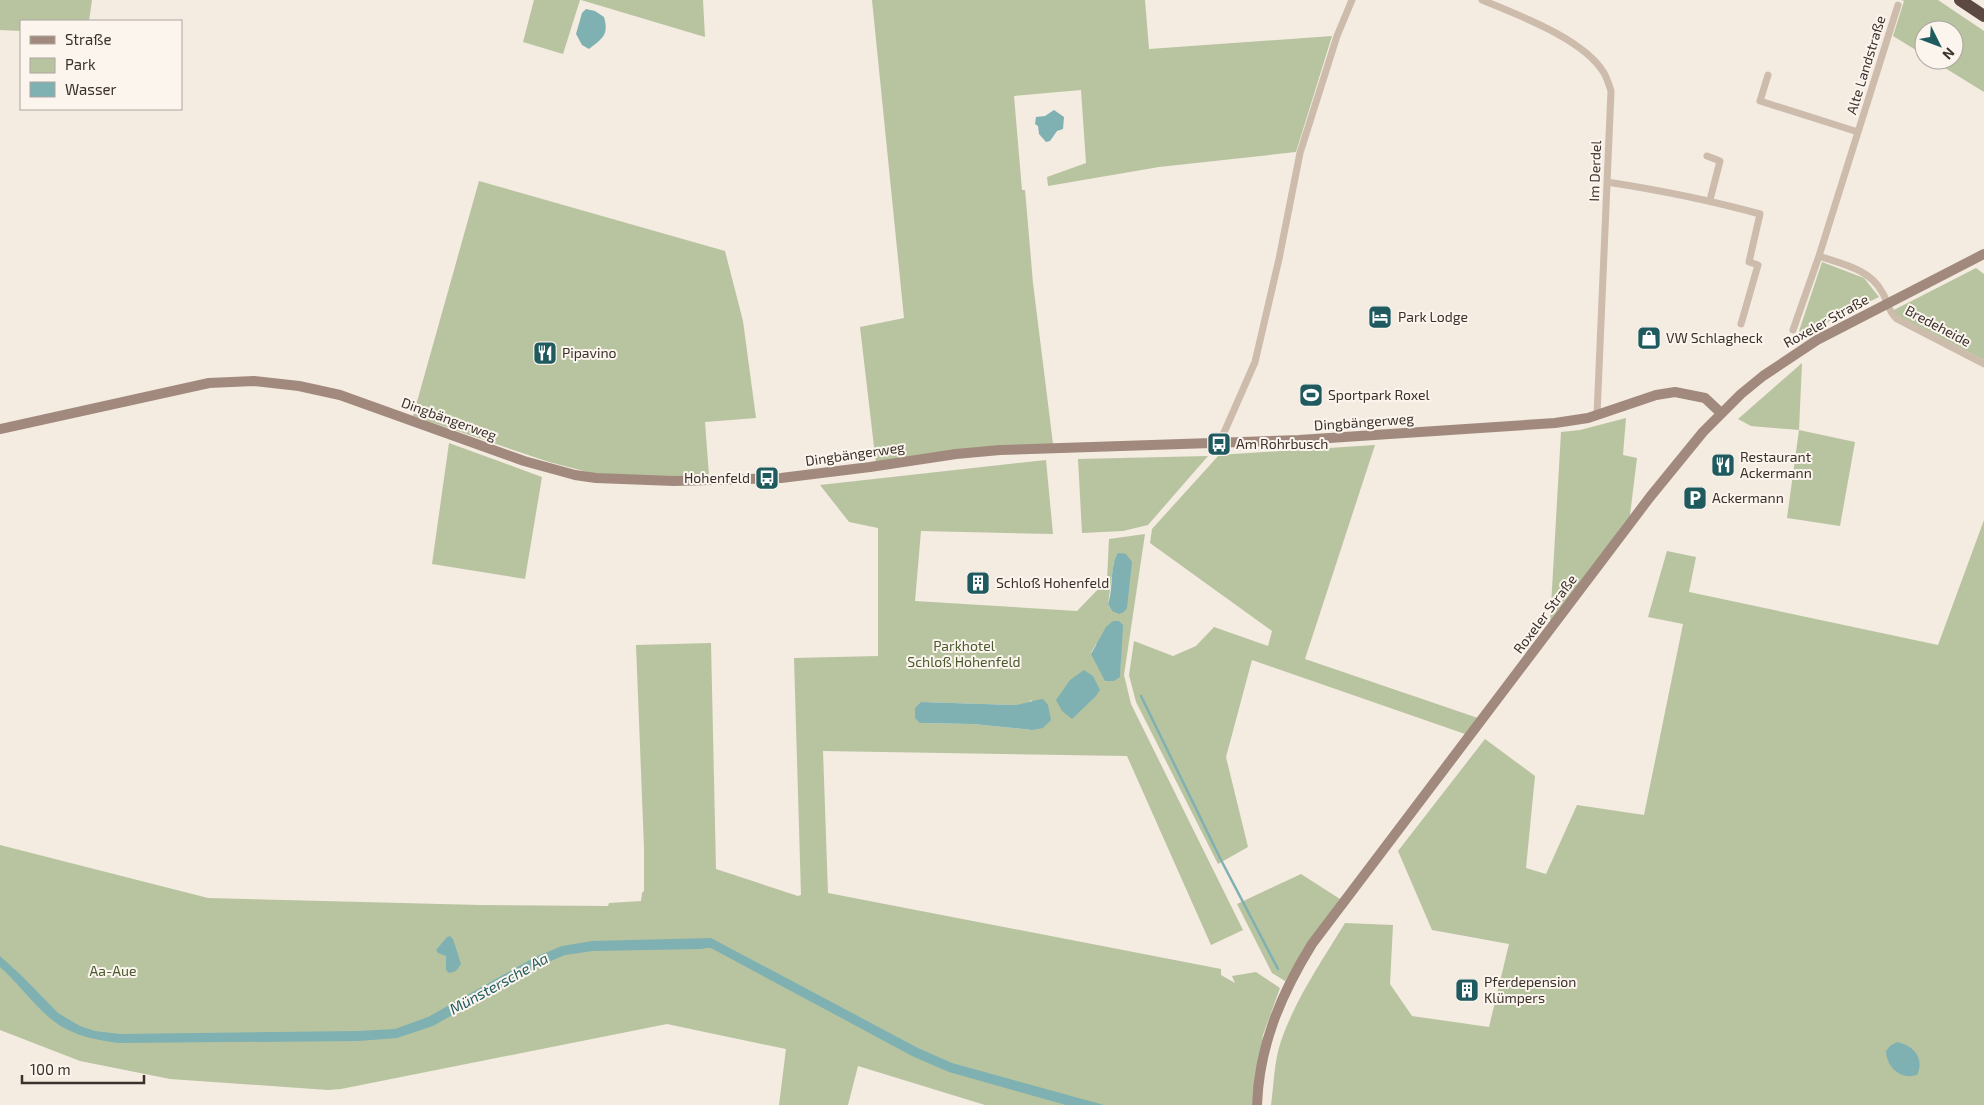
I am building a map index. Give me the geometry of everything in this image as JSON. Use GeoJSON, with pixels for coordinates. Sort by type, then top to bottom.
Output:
{"type":"FeatureCollection","features":[{"type":"Feature","properties":{"kind":"highway"},"geometry":{"type":"LineString","coordinates":[[1960,0],[1984,16]]}},
{"type":"Feature","properties":{"kind":"main road","name":"Roxeler Straße"},"geometry":{"type":"LineString","coordinates":[[1256,1105],[1261,1066],[1275,1016],[1288,986],[1312,944],[1676,464],[1721,413],[1763,376],[1790,357],[1817,340],[1984,254]]}},
{"type":"Feature","properties":{"kind":"main road","name":"Dingbängerweg"},"geometry":{"type":"LineString","coordinates":[[0,429],[209,383],[254,381],[299,386],[340,395],[524,461],[575,475],[596,478],[674,481],[767,478],[826,473],[947,455],[1000,450],[1219,444],[1555,423],[1580,420],[1656,395],[1675,392],[1705,398],[1721,413]]}},
{"type":"Feature","properties":{"kind":"street"},"geometry":{"type":"LineString","coordinates":[[1219,444],[1254,362],[1279,259],[1300,153],[1337,36],[1352,0]]}},
{"type":"Feature","properties":{"kind":"street","name":"Im Derdel"},"geometry":{"type":"LineString","coordinates":[[1482,0],[1536,24],[1574,44],[1605,73],[1611,91],[1597,415]]}},
{"type":"Feature","properties":{"kind":"street","name":"Alte Landstraße"},"geometry":{"type":"LineString","coordinates":[[1792,330],[1819,256],[1898,5]]}},
{"type":"Feature","properties":{"kind":"street","name":"Alte Landstraße"},"geometry":{"type":"LineString","coordinates":[[1768,75],[1760,101],[1858,132]]}},
{"type":"Feature","properties":{"kind":"street"},"geometry":{"type":"LineString","coordinates":[[1707,156],[1720,161],[1710,200]]}},
{"type":"Feature","properties":{"kind":"street"},"geometry":{"type":"LineString","coordinates":[[1607,182],[1710,200],[1760,214],[1749,262],[1758,265],[1742,324]]}},
{"type":"Feature","properties":{"kind":"street"},"geometry":{"type":"LineString","coordinates":[[1819,256],[1869,276],[1881,290],[1887,303]]}},
{"type":"Feature","properties":{"kind":"street","name":"Bredeheide"},"geometry":{"type":"LineString","coordinates":[[1887,303],[1892,315],[1897,319],[1984,364]]}},
{"type":"Feature","properties":{"kind":"green space"},"geometry":{"type":"Polygon","coordinates":[[[0,0],[92,0],[89,20],[20,20],[20,31],[0,30],[0,0]]]}},
{"type":"Feature","properties":{"kind":"green space"},"geometry":{"type":"Polygon","coordinates":[[[534,0],[580,0],[563,54],[523,42],[534,0]]]}},
{"type":"Feature","properties":{"kind":"green space"},"geometry":{"type":"Polygon","coordinates":[[[581,0],[703,0],[705,37],[581,0]]]}},
{"type":"Feature","properties":{"kind":"green space"},"geometry":{"type":"Polygon","coordinates":[[[872,0],[1145,0],[1149,49],[1332,36],[1296,152],[1159,167],[1048,186],[1047,177],[1086,163],[1081,90],[1014,96],[1022,190],[1025,190],[1033,283],[1053,444],[876,464],[860,327],[904,318],[872,0]]]}},
{"type":"Feature","properties":{"kind":"green space"},"geometry":{"type":"Polygon","coordinates":[[[1901,0],[1938,0],[1984,31],[1984,92],[1948,70],[1964,70],[1964,20],[1914,20],[1914,49],[1893,36],[1904,1],[1901,0]]]}},
{"type":"Feature","properties":{"kind":"green space"},"geometry":{"type":"Polygon","coordinates":[[[479,181],[725,251],[743,321],[756,418],[705,422],[709,476],[682,478],[599,475],[549,462],[413,416],[479,181]]]}},
{"type":"Feature","properties":{"kind":"green space"},"geometry":{"type":"Polygon","coordinates":[[[1822,262],[1864,278],[1879,297],[1797,337],[1822,262]]]}},
{"type":"Feature","properties":{"kind":"green space"},"geometry":{"type":"Polygon","coordinates":[[[1976,268],[1984,274],[1984,360],[1890,312],[1976,268]]]}},
{"type":"Feature","properties":{"kind":"green space"},"geometry":{"type":"Polygon","coordinates":[[[1802,363],[1799,430],[1751,426],[1738,419],[1802,363]]]}},
{"type":"Feature","properties":{"kind":"green space"},"geometry":{"type":"Polygon","coordinates":[[[1626,418],[1623,455],[1637,458],[1630,515],[1550,624],[1561,432],[1580,430],[1626,418]]]}},
{"type":"Feature","properties":{"kind":"green space"},"geometry":{"type":"Polygon","coordinates":[[[1799,430],[1855,442],[1840,526],[1787,518],[1799,430]]]}},
{"type":"Feature","properties":{"kind":"green space"},"geometry":{"type":"Polygon","coordinates":[[[449,443],[542,477],[525,579],[432,564],[449,443]]]}},
{"type":"Feature","properties":{"kind":"green space"},"geometry":{"type":"Polygon","coordinates":[[[1375,445],[1305,659],[1478,718],[1465,734],[1252,660],[1226,757],[1248,847],[1218,864],[1136,702],[1129,675],[1134,641],[1173,656],[1196,646],[1214,627],[1268,646],[1272,631],[1150,543],[1152,529],[1219,455],[1375,445]]]}},
{"type":"Feature","properties":{"kind":"green space"},"geometry":{"type":"Polygon","coordinates":[[[1208,456],[1148,525],[1123,531],[1082,533],[1078,459],[1208,456]]]}},
{"type":"Feature","properties":{"kind":"green space","name":"Aa-Aue"},"geometry":{"type":"Polygon","coordinates":[[[1046,460],[1053,534],[921,531],[915,601],[1077,611],[1107,580],[1109,539],[1145,534],[1124,675],[1131,704],[1243,930],[1211,945],[1127,756],[823,751],[828,893],[1221,969],[1221,975],[1235,983],[1232,976],[1256,972],[1280,988],[1263,1035],[1252,1105],[985,1105],[858,1066],[848,1105],[779,1105],[786,1049],[667,1024],[341,1089],[328,1090],[170,1079],[80,1061],[0,1030],[0,845],[208,898],[480,905],[608,906],[609,903],[641,901],[644,891],[644,848],[636,645],[711,643],[716,869],[798,896],[801,895],[794,658],[878,656],[878,528],[849,522],[820,485],[1046,460]],[[1114,561],[1108,604],[1112,611],[1114,561]],[[1121,641],[1096,644],[1091,653],[1120,676],[1121,641]],[[1032,700],[1025,704],[921,702],[920,723],[973,724],[1032,730],[1032,700]]]}},
{"type":"Feature","properties":{"kind":"green space"},"geometry":{"type":"Polygon","coordinates":[[[1984,520],[1984,1105],[1271,1105],[1277,1056],[1287,1025],[1310,980],[1345,923],[1393,925],[1390,984],[1412,1016],[1489,1027],[1509,944],[1432,930],[1398,851],[1485,739],[1535,776],[1526,868],[1546,874],[1577,805],[1644,815],[1683,624],[1648,617],[1667,551],[1696,557],[1689,592],[1938,645],[1984,520]]]}},
{"type":"Feature","properties":{"kind":"green space"},"geometry":{"type":"Polygon","coordinates":[[[1301,874],[1340,899],[1285,981],[1272,973],[1237,904],[1301,874]]]}},
{"type":"Feature","properties":{"kind":"water"},"geometry":{"type":"Polygon","coordinates":[[[586,9],[595,11],[604,17],[606,28],[604,36],[589,49],[582,45],[576,34],[582,13],[586,9]]]}},
{"type":"Feature","properties":{"kind":"water"},"geometry":{"type":"Polygon","coordinates":[[[1054,110],[1064,117],[1063,129],[1057,131],[1050,141],[1046,142],[1039,134],[1038,126],[1035,124],[1036,117],[1045,116],[1054,110]]]}},
{"type":"Feature","properties":{"kind":"water"},"geometry":{"type":"Polygon","coordinates":[[[1118,553],[1126,554],[1132,562],[1127,608],[1119,614],[1112,611],[1108,604],[1113,565],[1118,553]]]}},
{"type":"Feature","properties":{"kind":"water"},"geometry":{"type":"Polygon","coordinates":[[[1113,621],[1119,621],[1123,625],[1120,677],[1114,681],[1105,681],[1091,654],[1106,627],[1113,621]]]}},
{"type":"Feature","properties":{"kind":"water"},"geometry":{"type":"Polygon","coordinates":[[[1084,670],[1093,676],[1100,690],[1072,719],[1062,711],[1056,700],[1070,680],[1084,670]]]}},
{"type":"Feature","properties":{"kind":"water"},"geometry":{"type":"Polygon","coordinates":[[[1043,699],[1048,705],[1051,720],[1043,728],[1032,730],[973,724],[920,723],[915,718],[915,708],[921,702],[1015,705],[1043,699]]]}},
{"type":"Feature","properties":{"kind":"water"},"geometry":{"type":"Polygon","coordinates":[[[450,936],[453,939],[461,964],[456,971],[449,973],[446,970],[446,956],[438,953],[436,950],[450,936]]]}},
{"type":"Feature","properties":{"kind":"water","name":"Münstersche Aa"},"geometry":{"type":"Polygon","coordinates":[[[711,938],[918,1048],[952,1063],[1104,1105],[1066,1105],[949,1072],[914,1057],[711,948],[593,951],[565,955],[539,966],[433,1026],[397,1038],[359,1041],[119,1043],[101,1040],[83,1036],[58,1025],[0,967],[0,956],[58,1013],[80,1026],[95,1031],[120,1034],[358,1031],[395,1029],[428,1017],[535,957],[562,946],[592,941],[711,938]]]}},
{"type":"Feature","properties":{"kind":"water"},"geometry":{"type":"Polygon","coordinates":[[[1897,1042],[1908,1046],[1916,1053],[1920,1063],[1917,1075],[1906,1076],[1900,1074],[1889,1063],[1886,1051],[1897,1042]]]}},
{"type":"Feature","properties":{"kind":"waterway"},"geometry":{"type":"LineString","coordinates":[[1141,696],[1221,860],[1278,969]]}},
{"type":"Feature","properties":{"kind":"place","name":"Park Lodge"},"geometry":{"type":"Point","coordinates":[1380,317]}},
{"type":"Feature","properties":{"kind":"place","name":"VW Schlagheck"},"geometry":{"type":"Point","coordinates":[1649,338]}},
{"type":"Feature","properties":{"kind":"place","name":"Pipavino"},"geometry":{"type":"Point","coordinates":[545,353]}},
{"type":"Feature","properties":{"kind":"place","name":"Sportpark Roxel"},"geometry":{"type":"Point","coordinates":[1311,395]}},
{"type":"Feature","properties":{"kind":"place","name":"Am Rohrbusch"},"geometry":{"type":"Point","coordinates":[1219,444]}},
{"type":"Feature","properties":{"kind":"place","name":"Restaurant Ackermann"},"geometry":{"type":"Point","coordinates":[1723,465]}},
{"type":"Feature","properties":{"kind":"place","name":"Hohenfeld"},"geometry":{"type":"Point","coordinates":[767,478]}},
{"type":"Feature","properties":{"kind":"place","name":"Ackermann"},"geometry":{"type":"Point","coordinates":[1695,498]}},
{"type":"Feature","properties":{"kind":"place","name":"Schloß Hohenfeld"},"geometry":{"type":"Point","coordinates":[978,583]}},
{"type":"Feature","properties":{"kind":"place","name":"Pferdepension Klümpers"},"geometry":{"type":"Point","coordinates":[1467,990]}},
{"type":"Feature","properties":{"kind":"park label","name":"Parkhotel Schloß Hohenfeld"},"geometry":{"type":"Point","coordinates":[964,654]}}]}
